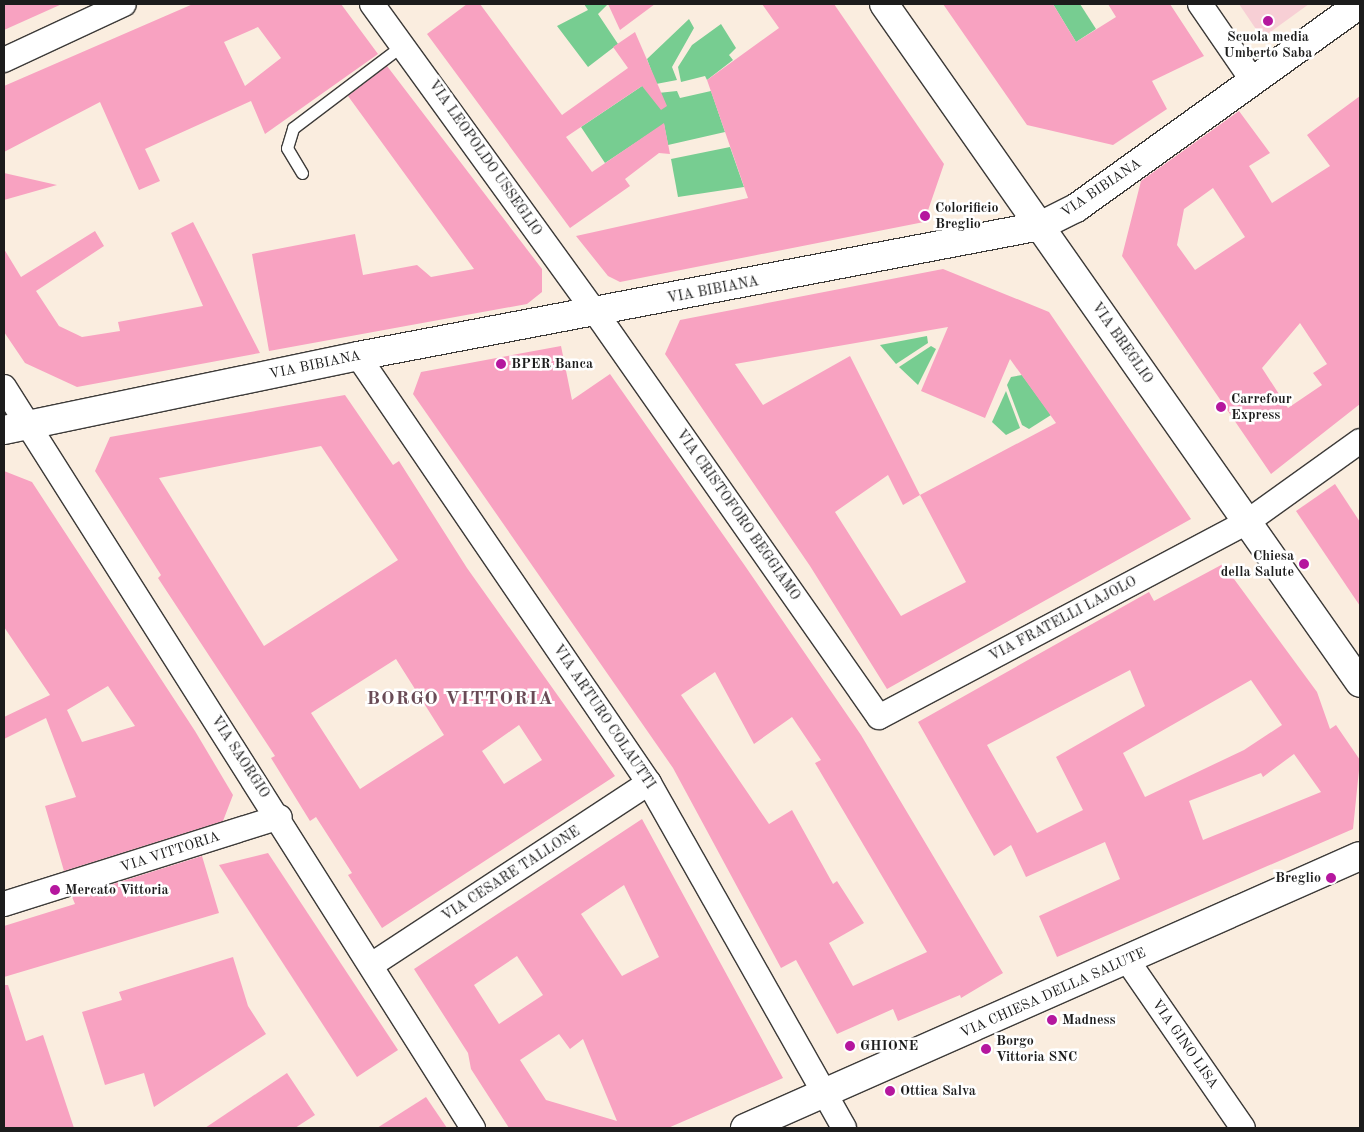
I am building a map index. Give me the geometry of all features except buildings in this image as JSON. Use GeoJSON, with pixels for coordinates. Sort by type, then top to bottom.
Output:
{"type":"FeatureCollection","features":[{"type":"Feature","properties":{"kind":"street"},"geometry":{"type":"LineString","coordinates":[[4,60],[124,4]]}},
{"type":"Feature","properties":{"kind":"street","name":"VIA LEOPOLDO USSEGLIO"},"geometry":{"type":"LineString","coordinates":[[372,4],[404,44],[596,313]]}},
{"type":"Feature","properties":{"kind":"street","name":"VIA BREGLIO"},"geometry":{"type":"LineString","coordinates":[[884,4],[1360,683]]}},
{"type":"Feature","properties":{"kind":"street"},"geometry":{"type":"LineString","coordinates":[[1200,4],[1253,81]]}},
{"type":"Feature","properties":{"kind":"street","name":"VIA BIBIANA"},"geometry":{"type":"LineString","coordinates":[[15,428],[358,356],[596,313],[1040,226],[1076,208],[1360,4]]}},
{"type":"Feature","properties":{"kind":"street","name":"VIA CRISTOFORO BEGGIAMO"},"geometry":{"type":"LineString","coordinates":[[596,313],[879,717]]}},
{"type":"Feature","properties":{"kind":"street","name":"VIA ARTURO COLAUTTI"},"geometry":{"type":"LineString","coordinates":[[358,356],[649,783],[822,1095],[844,1128]]}},
{"type":"Feature","properties":{"kind":"street","name":"VIA SAORGIO"},"geometry":{"type":"LineString","coordinates":[[4,387],[15,428],[280,817],[373,964],[473,1128]]}},
{"type":"Feature","properties":{"kind":"street","name":"VIA FRATELLI LAJOLO"},"geometry":{"type":"LineString","coordinates":[[879,717],[1247,522],[1360,441]]}},
{"type":"Feature","properties":{"kind":"street","name":"VIA CESARE TALLONE"},"geometry":{"type":"LineString","coordinates":[[373,964],[649,783]]}},
{"type":"Feature","properties":{"kind":"street","name":"VIA VITTORIA"},"geometry":{"type":"LineString","coordinates":[[4,904],[280,817]]}},
{"type":"Feature","properties":{"kind":"street","name":"VIA CHIESA DELLA SALUTE"},"geometry":{"type":"LineString","coordinates":[[745,1128],[1360,856]]}},
{"type":"Feature","properties":{"kind":"street","name":"VIA GINO LISA"},"geometry":{"type":"LineString","coordinates":[[1127,960],[1243,1128]]}},
{"type":"Feature","properties":{"kind":"lane"},"geometry":{"type":"LineString","coordinates":[[302,174],[287,148],[293,128],[404,44]]}},
{"type":"Feature","properties":{"kind":"shaded area","name":"Scuola media Umberto Saba"},"geometry":{"type":"Polygon","coordinates":[[[1239,4],[1309,4],[1262,38],[1239,4]]]}},
{"type":"Feature","properties":{"kind":"green space"},"geometry":{"type":"Polygon","coordinates":[[[584,4],[608,4],[598,14],[618,44],[588,67],[557,26],[588,10],[584,4]]]}},
{"type":"Feature","properties":{"kind":"green space"},"geometry":{"type":"Polygon","coordinates":[[[1053,4],[1080,4],[1096,29],[1076,42],[1053,4]]]}},
{"type":"Feature","properties":{"kind":"green space"},"geometry":{"type":"Polygon","coordinates":[[[689,19],[694,28],[672,67],[677,80],[656,84],[658,93],[677,91],[680,98],[711,91],[725,132],[668,145],[664,124],[605,163],[581,127],[654,78],[647,59],[689,19]]]}},
{"type":"Feature","properties":{"kind":"green space"},"geometry":{"type":"Polygon","coordinates":[[[721,24],[736,48],[729,55],[733,60],[707,80],[705,76],[681,82],[678,67],[692,45],[721,24]]]}},
{"type":"Feature","properties":{"kind":"green space"},"geometry":{"type":"Polygon","coordinates":[[[730,147],[744,187],[678,197],[671,159],[730,147]]]}},
{"type":"Feature","properties":{"kind":"green space"},"geometry":{"type":"Polygon","coordinates":[[[927,336],[928,343],[896,364],[880,345],[927,336]]]}},
{"type":"Feature","properties":{"kind":"green space"},"geometry":{"type":"Polygon","coordinates":[[[931,346],[936,349],[918,385],[899,367],[931,346]]]}},
{"type":"Feature","properties":{"kind":"green space"},"geometry":{"type":"Polygon","coordinates":[[[1022,375],[1051,415],[1029,429],[1022,425],[1007,385],[1011,377],[1022,375]]]}},
{"type":"Feature","properties":{"kind":"green space"},"geometry":{"type":"Polygon","coordinates":[[[1006,391],[1020,428],[1006,435],[992,422],[1006,391]]]}},
{"type":"Feature","properties":{"kind":"place","name":"Scuola media Umberto Saba"},"geometry":{"type":"Point","coordinates":[1268,21]}},
{"type":"Feature","properties":{"kind":"place","name":"Colorificio Breglio"},"geometry":{"type":"Point","coordinates":[925,216]}},
{"type":"Feature","properties":{"kind":"place","name":"BPER Banca"},"geometry":{"type":"Point","coordinates":[501,364]}},
{"type":"Feature","properties":{"kind":"place","name":"Carrefour Express"},"geometry":{"type":"Point","coordinates":[1221,407]}},
{"type":"Feature","properties":{"kind":"place","name":"Chiesa della Salute"},"geometry":{"type":"Point","coordinates":[1304,564]}},
{"type":"Feature","properties":{"kind":"place","name":"Breglio"},"geometry":{"type":"Point","coordinates":[1331,878]}},
{"type":"Feature","properties":{"kind":"place","name":"Mercato Vittoria"},"geometry":{"type":"Point","coordinates":[55,890]}},
{"type":"Feature","properties":{"kind":"place","name":"Madness"},"geometry":{"type":"Point","coordinates":[1052,1020]}},
{"type":"Feature","properties":{"kind":"place","name":"GHIONE"},"geometry":{"type":"Point","coordinates":[850,1046]}},
{"type":"Feature","properties":{"kind":"place","name":"Borgo Vittoria SNC"},"geometry":{"type":"Point","coordinates":[986,1049]}},
{"type":"Feature","properties":{"kind":"place","name":"Ottica Salva"},"geometry":{"type":"Point","coordinates":[890,1091]}},
{"type":"Feature","properties":{"kind":"district","name":"BORGO VITTORIA"},"geometry":{"type":"Point","coordinates":[460,700]}}]}
